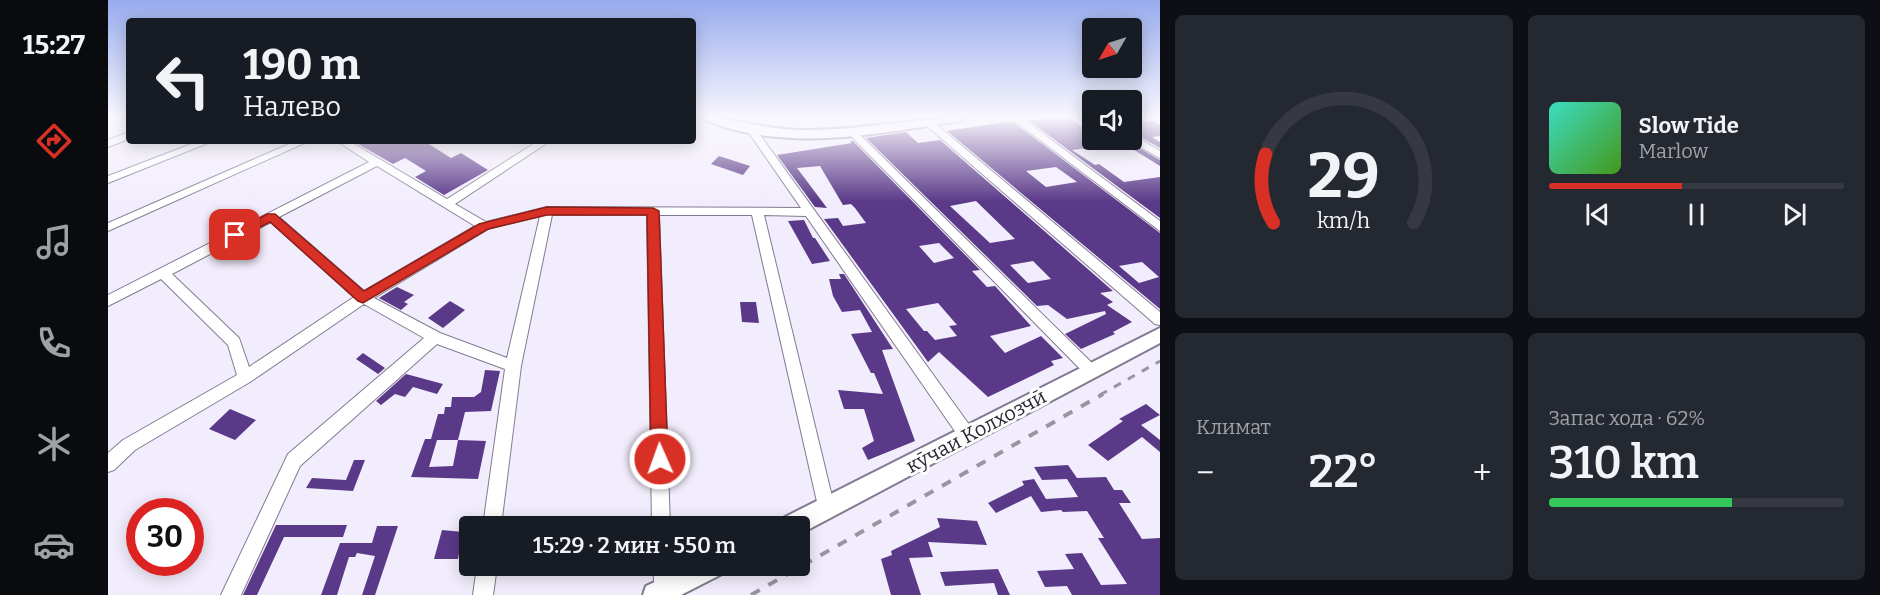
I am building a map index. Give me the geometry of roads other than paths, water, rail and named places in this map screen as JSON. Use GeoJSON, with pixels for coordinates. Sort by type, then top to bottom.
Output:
{"type":"FeatureCollection","features":[{"type":"Feature","properties":{"kind":"main road","name":"кӯчаи Колхозчӣ"},"geometry":{"type":"LineString","coordinates":[[810,517],[1160,335]]}},
{"type":"Feature","properties":{"kind":"main road"},"geometry":{"type":"LineString","coordinates":[[659,593],[694,576]]}},
{"type":"Feature","properties":{"kind":"street"},"geometry":{"type":"LineString","coordinates":[[108,180],[196,146]]}},
{"type":"Feature","properties":{"kind":"street"},"geometry":{"type":"LineString","coordinates":[[108,227],[293,146]]}},
{"type":"Feature","properties":{"kind":"street"},"geometry":{"type":"LineString","coordinates":[[350,146],[484,226]]}},
{"type":"Feature","properties":{"kind":"street"},"geometry":{"type":"LineString","coordinates":[[447,204],[538,146]]}},
{"type":"Feature","properties":{"kind":"street"},"geometry":{"type":"LineString","coordinates":[[763,146],[967,435]]}},
{"type":"Feature","properties":{"kind":"street"},"geometry":{"type":"LineString","coordinates":[[866,146],[1091,371]]}},
{"type":"Feature","properties":{"kind":"street"},"geometry":{"type":"LineString","coordinates":[[956,146],[1160,320]]}},
{"type":"Feature","properties":{"kind":"street"},"geometry":{"type":"LineString","coordinates":[[1052,146],[1160,227]]}},
{"type":"Feature","properties":{"kind":"street"},"geometry":{"type":"LineString","coordinates":[[1145,146],[1160,155]]}},
{"type":"Feature","properties":{"kind":"street"},"geometry":{"type":"LineString","coordinates":[[108,301],[377,162]]}},
{"type":"Feature","properties":{"kind":"street"},"geometry":{"type":"LineString","coordinates":[[108,464],[129,445],[245,378],[363,298],[484,226],[547,211],[809,212]]}},
{"type":"Feature","properties":{"kind":"street"},"geometry":{"type":"LineString","coordinates":[[493,516],[513,366],[547,211]]}},
{"type":"Feature","properties":{"kind":"street"},"geometry":{"type":"LineString","coordinates":[[653,211],[662,516]]}},
{"type":"Feature","properties":{"kind":"street"},"geometry":{"type":"LineString","coordinates":[[757,212],[826,509]]}},
{"type":"Feature","properties":{"kind":"street"},"geometry":{"type":"LineString","coordinates":[[271,216],[363,298],[435,337],[513,366]]}},
{"type":"Feature","properties":{"kind":"street"},"geometry":{"type":"LineString","coordinates":[[162,272],[234,342],[245,378]]}},
{"type":"Feature","properties":{"kind":"street"},"geometry":{"type":"LineString","coordinates":[[231,595],[294,460],[435,337]]}},
{"type":"Feature","properties":{"kind":"street"},"geometry":{"type":"LineString","coordinates":[[483,595],[486,576]]}},
{"type":"Feature","properties":{"kind":"street"},"geometry":{"type":"LineString","coordinates":[[659,593],[662,576]]}},
{"type":"Feature","properties":{"kind":"railway"},"geometry":{"type":"LineString","coordinates":[[1100,395],[1160,361]]}},
{"type":"Feature","properties":{"kind":"railway"},"geometry":{"type":"LineString","coordinates":[[751,595],[1103,394]]}}]}
